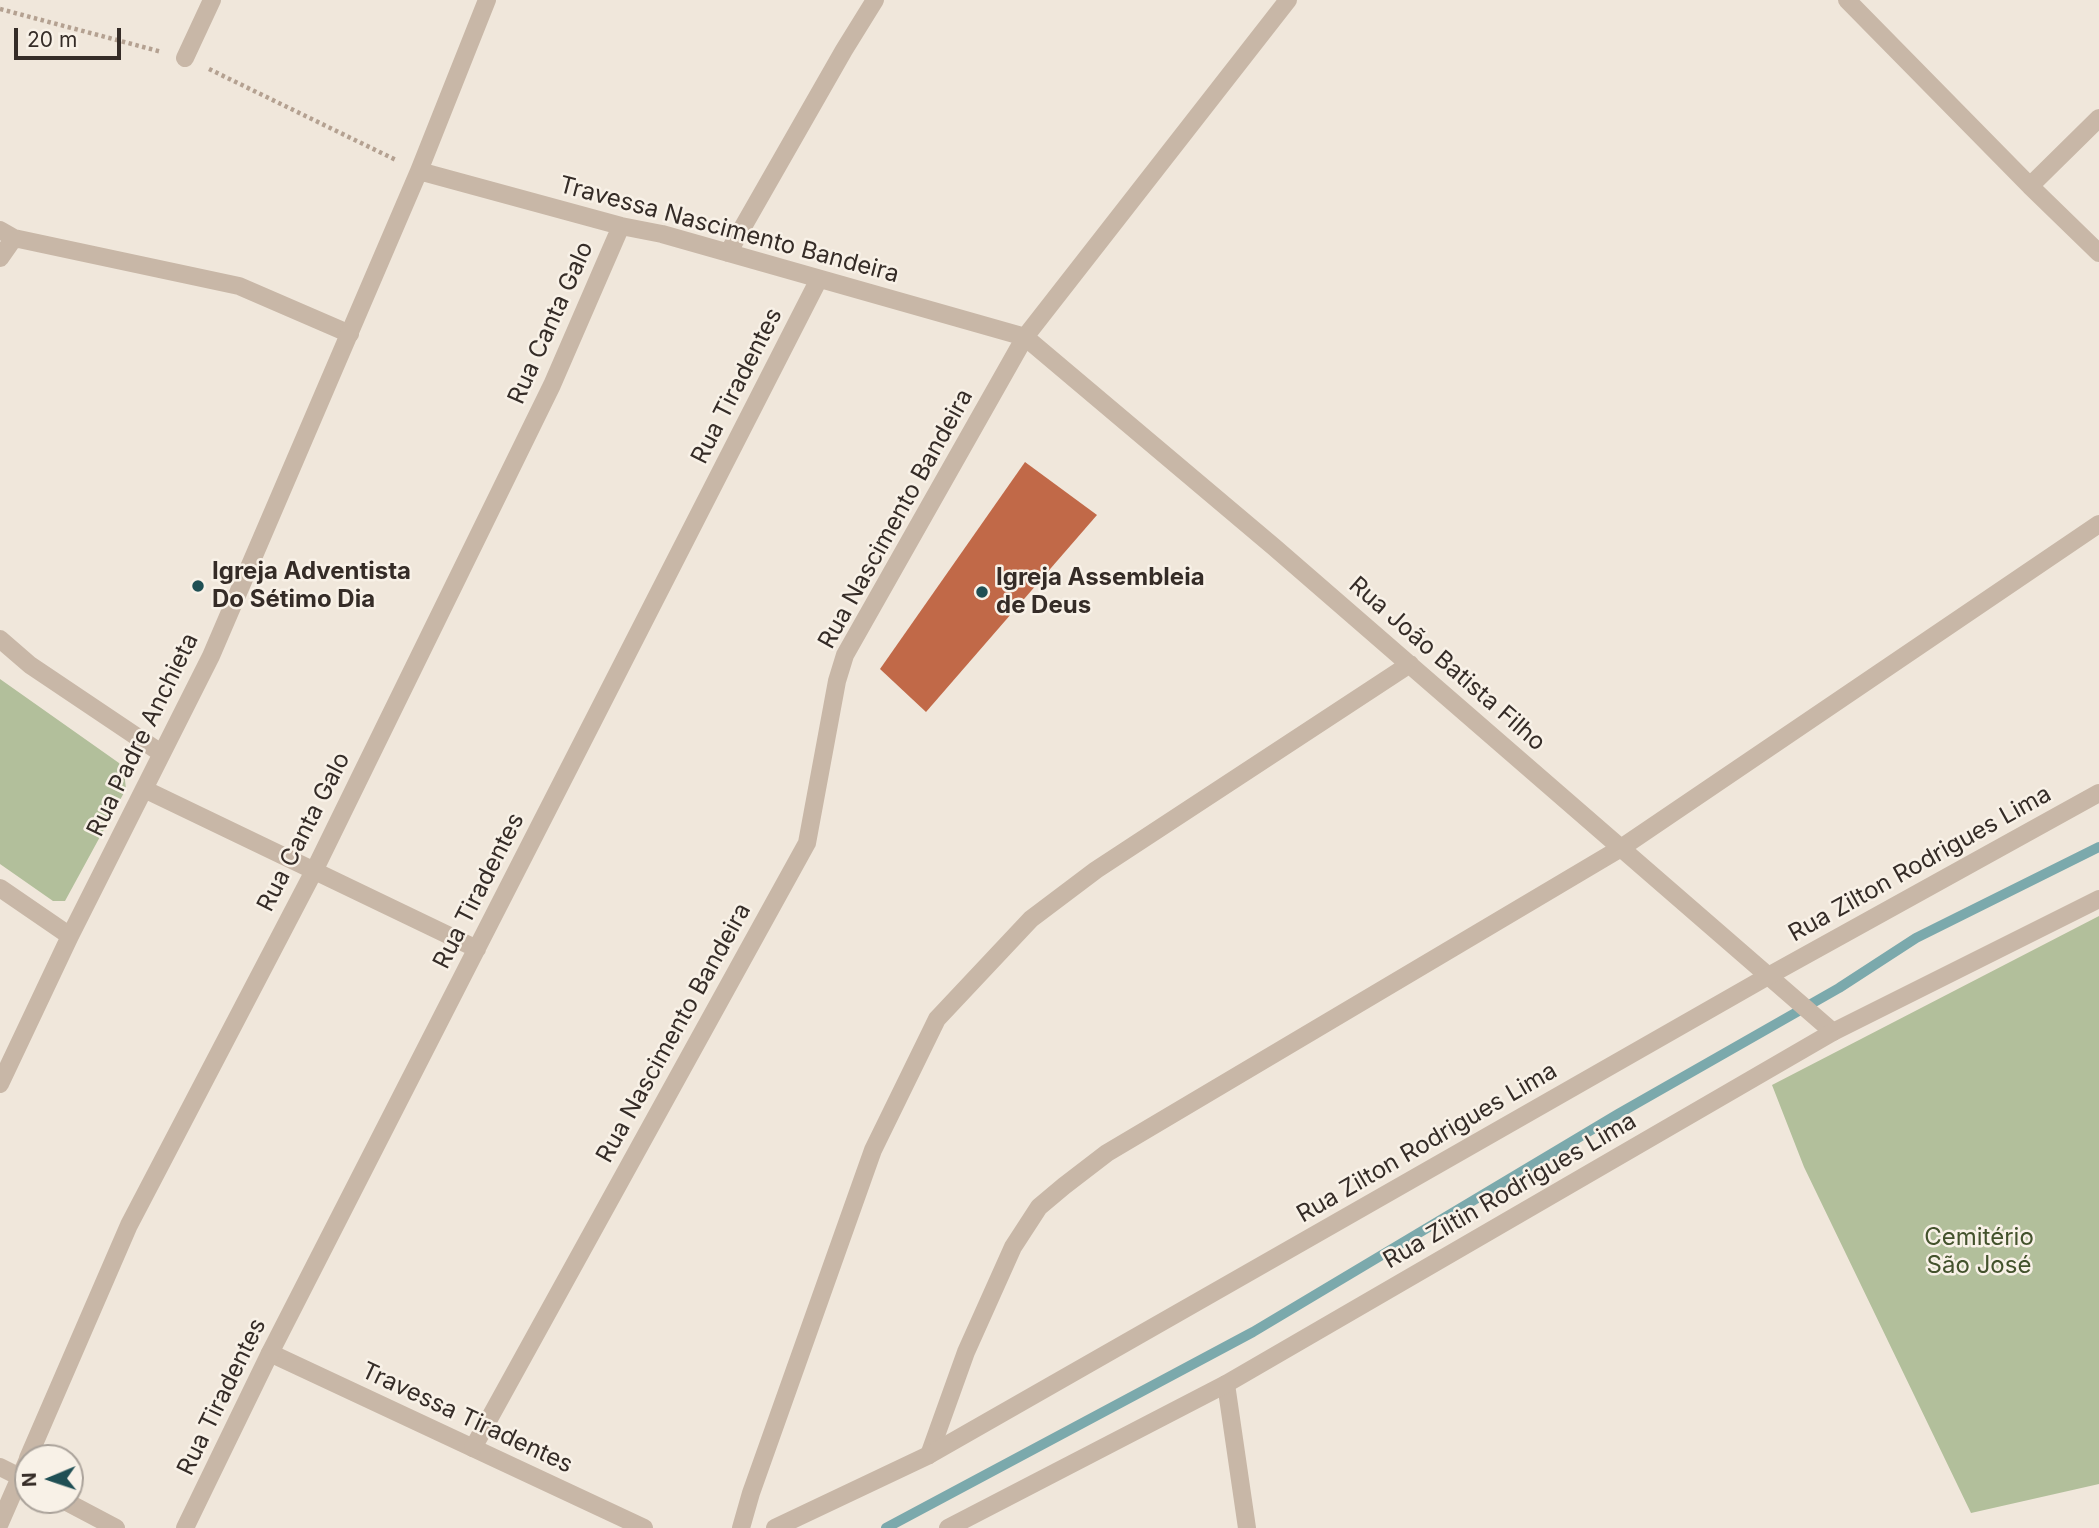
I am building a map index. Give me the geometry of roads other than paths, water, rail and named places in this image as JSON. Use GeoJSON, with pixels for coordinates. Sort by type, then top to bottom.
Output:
{"type":"FeatureCollection","features":[{"type":"Feature","properties":{"kind":"street"},"geometry":{"type":"LineString","coordinates":[[184,58],[212,0]]}},
{"type":"Feature","properties":{"kind":"street","name":"Rua Padre Anchieta"},"geometry":{"type":"LineString","coordinates":[[0,1084],[70,936],[211,656],[419,171],[487,0]]}},
{"type":"Feature","properties":{"kind":"street"},"geometry":{"type":"LineString","coordinates":[[728,253],[844,50],[876,0]]}},
{"type":"Feature","properties":{"kind":"street","name":"Rua Nascimento Bandeira"},"geometry":{"type":"LineString","coordinates":[[473,1448],[807,844],[837,681],[845,655],[1025,337],[1288,0]]}},
{"type":"Feature","properties":{"kind":"street"},"geometry":{"type":"LineString","coordinates":[[1849,1],[2099,253]]}},
{"type":"Feature","properties":{"kind":"street"},"geometry":{"type":"LineString","coordinates":[[2030,186],[2099,118]]}},
{"type":"Feature","properties":{"kind":"street","name":"Travessa Nascimento Bandeira"},"geometry":{"type":"LineString","coordinates":[[419,171],[621,226],[662,234],[1025,337]]}},
{"type":"Feature","properties":{"kind":"street","name":"Rua Canta Galo"},"geometry":{"type":"LineString","coordinates":[[34,1444],[128,1225],[314,871],[552,385],[621,226]]}},
{"type":"Feature","properties":{"kind":"street"},"geometry":{"type":"LineString","coordinates":[[0,258],[7,234],[239,286],[350,334]]}},
{"type":"Feature","properties":{"kind":"street","name":"Rua Tiradentes"},"geometry":{"type":"LineString","coordinates":[[185,1528],[270,1353],[819,279]]}},
{"type":"Feature","properties":{"kind":"street","name":"Rua João Batista Filho"},"geometry":{"type":"LineString","coordinates":[[1025,337],[1410,664],[1833,1032]]}},
{"type":"Feature","properties":{"kind":"street"},"geometry":{"type":"LineString","coordinates":[[929,1455],[966,1352],[1013,1247],[1039,1208],[1107,1153],[1621,848],[2099,524]]}},
{"type":"Feature","properties":{"kind":"street"},"geometry":{"type":"LineString","coordinates":[[0,639],[30,665],[161,753]]}},
{"type":"Feature","properties":{"kind":"street"},"geometry":{"type":"LineString","coordinates":[[741,1528],[873,1150],[937,1020],[1031,919],[1096,870],[1410,664]]}},
{"type":"Feature","properties":{"kind":"street"},"geometry":{"type":"LineString","coordinates":[[144,789],[477,949]]}},
{"type":"Feature","properties":{"kind":"street","name":"Rua Zilton Rodrigues Lima"},"geometry":{"type":"LineString","coordinates":[[775,1528],[929,1455],[1770,975],[2099,793]]}},
{"type":"Feature","properties":{"kind":"street"},"geometry":{"type":"LineString","coordinates":[[0,888],[70,936]]}},
{"type":"Feature","properties":{"kind":"street","name":"Rua Ziltin Rodrigues Lima"},"geometry":{"type":"LineString","coordinates":[[948,1528],[1226,1384],[1833,1032],[2099,899]]}},
{"type":"Feature","properties":{"kind":"street","name":"Travessa Tiradentes"},"geometry":{"type":"LineString","coordinates":[[270,1353],[644,1528]]}},
{"type":"Feature","properties":{"kind":"street"},"geometry":{"type":"LineString","coordinates":[[1226,1384],[1247,1528]]}},
{"type":"Feature","properties":{"kind":"street","name":"Rua Canta Galo"},"geometry":{"type":"LineString","coordinates":[[0,1523],[14,1497]]}},
{"type":"Feature","properties":{"kind":"street"},"geometry":{"type":"LineString","coordinates":[[84,1511],[116,1528]]}},
{"type":"Feature","properties":{"kind":"waterway"},"geometry":{"type":"LineString","coordinates":[[886,1528],[1253,1332],[1618,1114],[1839,988],[1916,938],[2099,847]]}},
{"type":"Feature","properties":{"kind":"place","name":"Igreja Adventista Do Sétimo Dia"},"geometry":{"type":"Point","coordinates":[198,586]}},
{"type":"Feature","properties":{"kind":"place","name":"Igreja Assembleia de Deus"},"geometry":{"type":"Point","coordinates":[982,592]}},
{"type":"Feature","properties":{"kind":"park label","name":"Cemitério São José"},"geometry":{"type":"Point","coordinates":[1979,1252]}}]}
